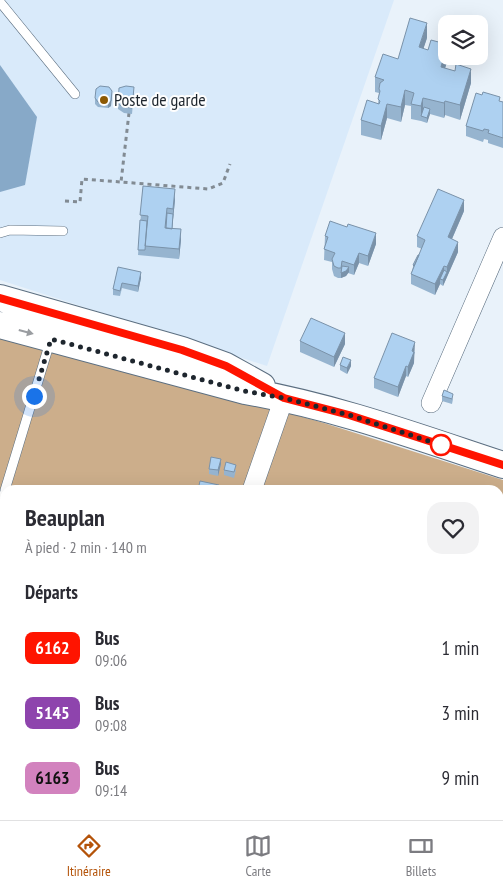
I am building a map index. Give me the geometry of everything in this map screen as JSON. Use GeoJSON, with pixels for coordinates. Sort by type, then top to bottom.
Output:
{"type":"FeatureCollection","features":[{"type":"Feature","properties":{"kind":"main road"},"geometry":{"type":"LineString","coordinates":[[0,298],[54,327]]}},
{"type":"Feature","properties":{"kind":"main road"},"geometry":{"type":"LineString","coordinates":[[0,325],[54,327],[182,350],[226,366],[284,398],[349,415],[503,465]]}},
{"type":"Feature","properties":{"kind":"street"},"geometry":{"type":"LineString","coordinates":[[431,403],[503,237]]}},
{"type":"Feature","properties":{"kind":"street"},"geometry":{"type":"LineString","coordinates":[[254,485],[284,398]]}},
{"type":"Feature","properties":{"kind":"lane"},"geometry":{"type":"LineString","coordinates":[[0,2],[75,94]]}},
{"type":"Feature","properties":{"kind":"lane"},"geometry":{"type":"LineString","coordinates":[[0,233],[10,230],[63,232]]}},
{"type":"Feature","properties":{"kind":"lane"},"geometry":{"type":"LineString","coordinates":[[7,485],[54,327]]}},
{"type":"Feature","properties":{"kind":"path"},"geometry":{"type":"LineString","coordinates":[[121,182],[128,113]]}},
{"type":"Feature","properties":{"kind":"path"},"geometry":{"type":"LineString","coordinates":[[66,201],[80,202],[82,179],[208,189],[223,183],[230,164]]}},
{"type":"Feature","properties":{"kind":"shaded area"},"geometry":{"type":"Polygon","coordinates":[[[0,0],[394,0],[267,366],[0,280],[0,0]]]}},
{"type":"Feature","properties":{"kind":"shaded area"},"geometry":{"type":"Polygon","coordinates":[[[0,336],[139,371],[324,423],[503,480],[503,485],[0,485],[0,336]]]}},
{"type":"Feature","properties":{"kind":"water"},"geometry":{"type":"Polygon","coordinates":[[[0,65],[37,117],[25,185],[0,192],[0,65]]]}},
{"type":"Feature","properties":{"kind":"building"},"geometry":{"type":"Polygon","coordinates":[[[410,18],[427,23],[419,47],[428,50],[431,40],[438,42],[438,65],[455,71],[456,65],[471,69],[460,105],[423,98],[421,106],[411,104],[414,93],[405,90],[401,107],[387,104],[381,126],[361,120],[367,100],[379,104],[380,101],[378,99],[380,83],[384,80],[375,77],[383,54],[398,59],[410,18]]]}},
{"type":"Feature","properties":{"kind":"building"},"geometry":{"type":"Polygon","coordinates":[[[100,86],[109,87],[112,91],[111,101],[108,103],[98,102],[95,98],[96,89],[100,86]]]}},
{"type":"Feature","properties":{"kind":"building"},"geometry":{"type":"Polygon","coordinates":[[[126,86],[134,87],[132,108],[118,104],[119,88],[126,86]]]}},
{"type":"Feature","properties":{"kind":"building"},"geometry":{"type":"Polygon","coordinates":[[[483,92],[500,97],[499,101],[503,102],[503,138],[488,133],[489,130],[484,129],[483,131],[466,126],[476,93],[482,95],[483,92]]]}},
{"type":"Feature","properties":{"kind":"building"},"geometry":{"type":"Polygon","coordinates":[[[424,107],[430,109],[427,118],[421,116],[424,107]]]}},
{"type":"Feature","properties":{"kind":"building"},"geometry":{"type":"Polygon","coordinates":[[[143,186],[175,189],[173,209],[167,208],[165,228],[181,229],[179,249],[145,246],[148,216],[140,215],[143,186]]]}},
{"type":"Feature","properties":{"kind":"building"},"geometry":{"type":"Polygon","coordinates":[[[438,189],[464,200],[448,237],[458,242],[447,267],[444,266],[435,284],[411,274],[425,240],[417,236],[438,189]]]}},
{"type":"Feature","properties":{"kind":"building"},"geometry":{"type":"Polygon","coordinates":[[[167,213],[173,214],[172,229],[166,228],[167,213]]]}},
{"type":"Feature","properties":{"kind":"building"},"geometry":{"type":"Polygon","coordinates":[[[140,220],[147,221],[145,250],[138,250],[140,220]]]}},
{"type":"Feature","properties":{"kind":"building"},"geometry":{"type":"Polygon","coordinates":[[[330,221],[347,227],[348,224],[376,233],[368,256],[359,253],[354,265],[342,261],[341,268],[334,266],[332,259],[335,253],[324,249],[328,237],[325,236],[330,221]]]}},
{"type":"Feature","properties":{"kind":"building"},"geometry":{"type":"Polygon","coordinates":[[[342,266],[349,267],[341,273],[342,266]]]}},
{"type":"Feature","properties":{"kind":"building"},"geometry":{"type":"Polygon","coordinates":[[[118,267],[141,272],[138,286],[122,283],[120,291],[113,289],[118,267]]]}},
{"type":"Feature","properties":{"kind":"building"},"geometry":{"type":"Polygon","coordinates":[[[444,270],[447,272],[443,280],[440,279],[444,270]]]}},
{"type":"Feature","properties":{"kind":"building"},"geometry":{"type":"Polygon","coordinates":[[[311,318],[345,333],[334,357],[300,341],[311,318]]]}},
{"type":"Feature","properties":{"kind":"building"},"geometry":{"type":"Polygon","coordinates":[[[392,333],[415,342],[412,351],[414,352],[398,387],[374,378],[392,333]]]}},
{"type":"Feature","properties":{"kind":"building"},"geometry":{"type":"Polygon","coordinates":[[[343,357],[351,360],[347,368],[340,365],[343,357]]]}},
{"type":"Feature","properties":{"kind":"building"},"geometry":{"type":"Polygon","coordinates":[[[444,390],[453,394],[452,399],[442,396],[444,390]]]}},
{"type":"Feature","properties":{"kind":"building"},"geometry":{"type":"Polygon","coordinates":[[[211,457],[221,459],[218,470],[209,469],[211,457]]]}},
{"type":"Feature","properties":{"kind":"building"},"geometry":{"type":"Polygon","coordinates":[[[226,462],[236,465],[234,472],[224,470],[226,462]]]}},
{"type":"Feature","properties":{"kind":"building"},"geometry":{"type":"Polygon","coordinates":[[[200,481],[219,485],[199,485],[200,481]]]}},
{"type":"Feature","properties":{"kind":"bus line","name":"6162"},"geometry":{"type":"LineString","coordinates":[[0,298],[152,340],[226,366],[284,398],[349,415],[503,465]]}},
{"type":"Feature","properties":{"kind":"place","name":"Poste de garde"},"geometry":{"type":"Point","coordinates":[104,100]}},
{"type":"Feature","properties":{"kind":"route"},"geometry":{"type":"LineString","coordinates":[[34,396],[51,339],[244,391],[284,398],[349,415],[441,445]]}}]}
